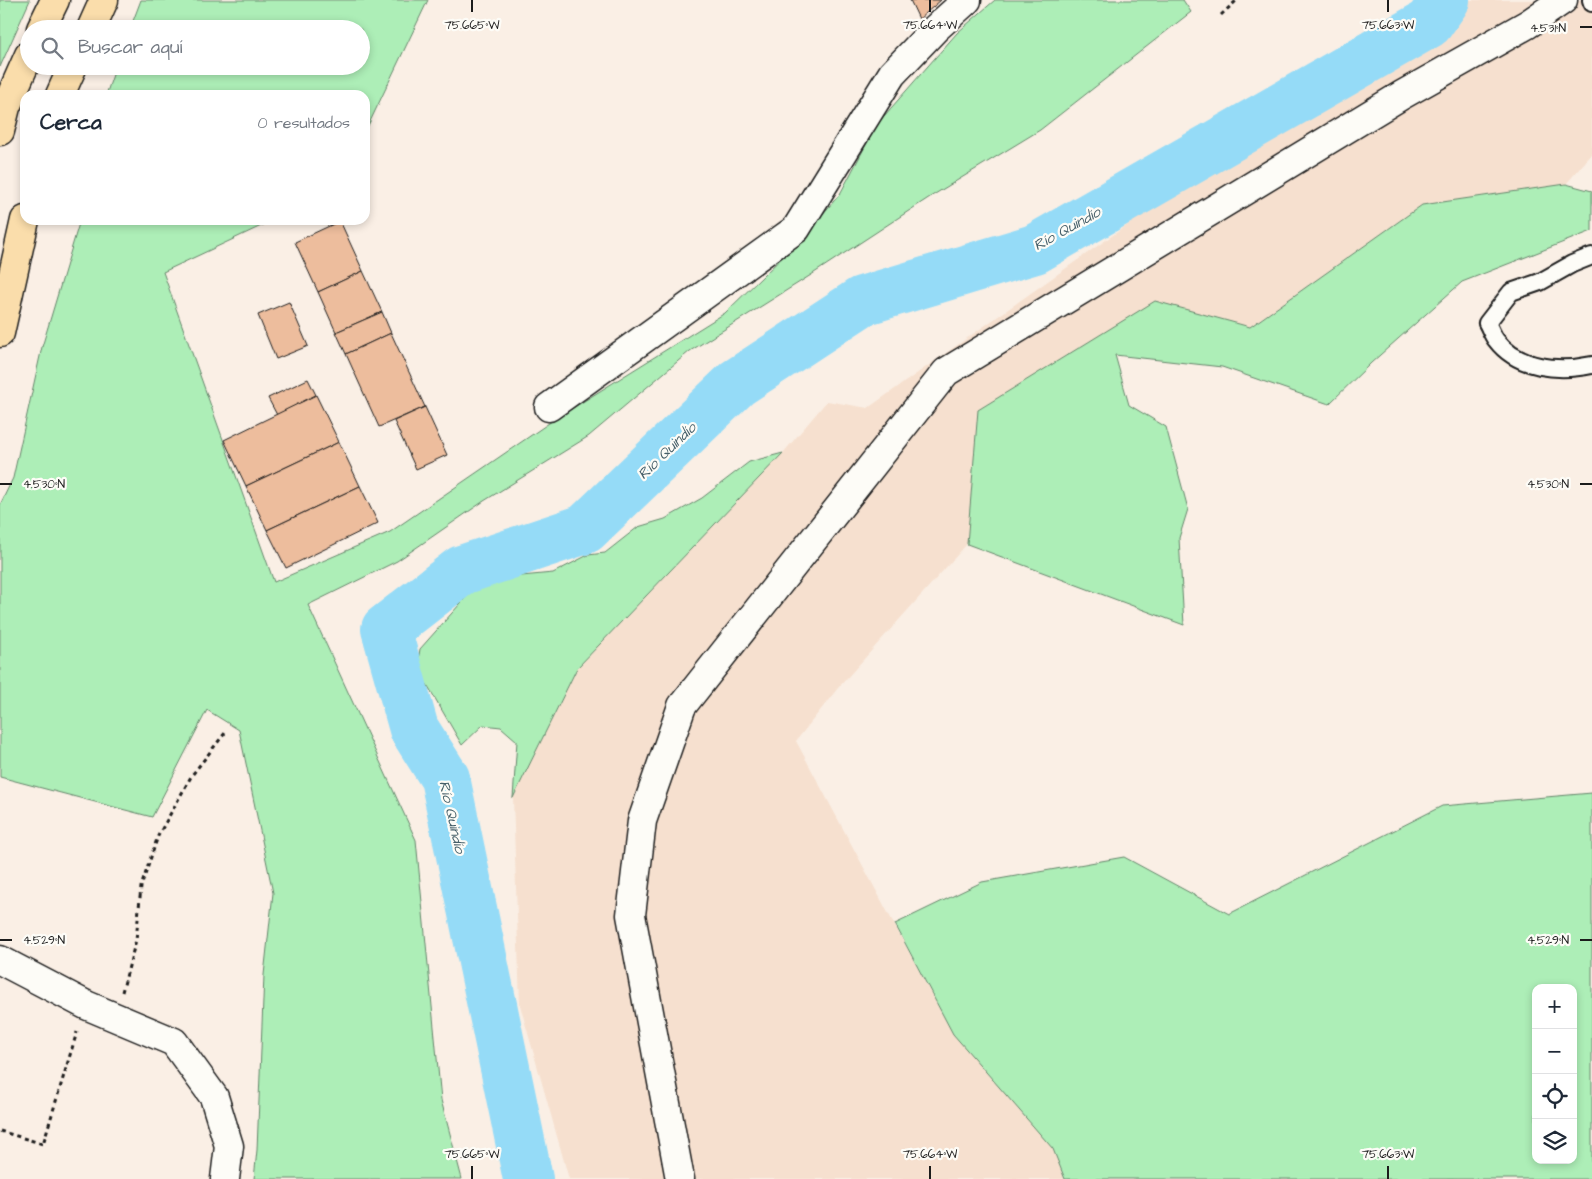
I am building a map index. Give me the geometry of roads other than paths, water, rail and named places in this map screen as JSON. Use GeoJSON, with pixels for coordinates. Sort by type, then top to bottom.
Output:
{"type":"FeatureCollection","features":[{"type":"Feature","properties":{"kind":"main road"},"geometry":{"type":"LineString","coordinates":[[45,20],[55,0]]}},
{"type":"Feature","properties":{"kind":"main road"},"geometry":{"type":"LineString","coordinates":[[95,20],[104,0]]}},
{"type":"Feature","properties":{"kind":"main road"},"geometry":{"type":"LineString","coordinates":[[0,131],[6,108],[20,75]]}},
{"type":"Feature","properties":{"kind":"main road"},"geometry":{"type":"LineString","coordinates":[[62,90],[69,75]]}},
{"type":"Feature","properties":{"kind":"main road"},"geometry":{"type":"LineString","coordinates":[[0,333],[24,225]]}},
{"type":"Feature","properties":{"kind":"street"},"geometry":{"type":"LineString","coordinates":[[549,407],[796,229],[892,74],[936,28],[967,0]]}},
{"type":"Feature","properties":{"kind":"street"},"geometry":{"type":"LineString","coordinates":[[680,1179],[631,915],[642,821],[682,706],[946,372],[1402,95],[1528,24],[1563,0]]}},
{"type":"Feature","properties":{"kind":"street"},"geometry":{"type":"LineString","coordinates":[[0,960],[86,1005],[174,1042],[214,1097],[228,1146],[225,1179]]}},
{"type":"Feature","properties":{"kind":"lane"},"geometry":{"type":"LineString","coordinates":[[1592,256],[1572,264],[1540,282],[1511,292],[1487,323],[1496,340],[1512,354],[1527,363],[1563,369],[1592,364]]}},
{"type":"Feature","properties":{"kind":"waterway","name":"Río Quindío"},"geometry":{"type":"LineString","coordinates":[[528,1179],[445,778],[414,729],[386,629],[462,570],[585,529],[737,383],[862,301],[1035,249],[1429,23],[1445,0]]}}]}
